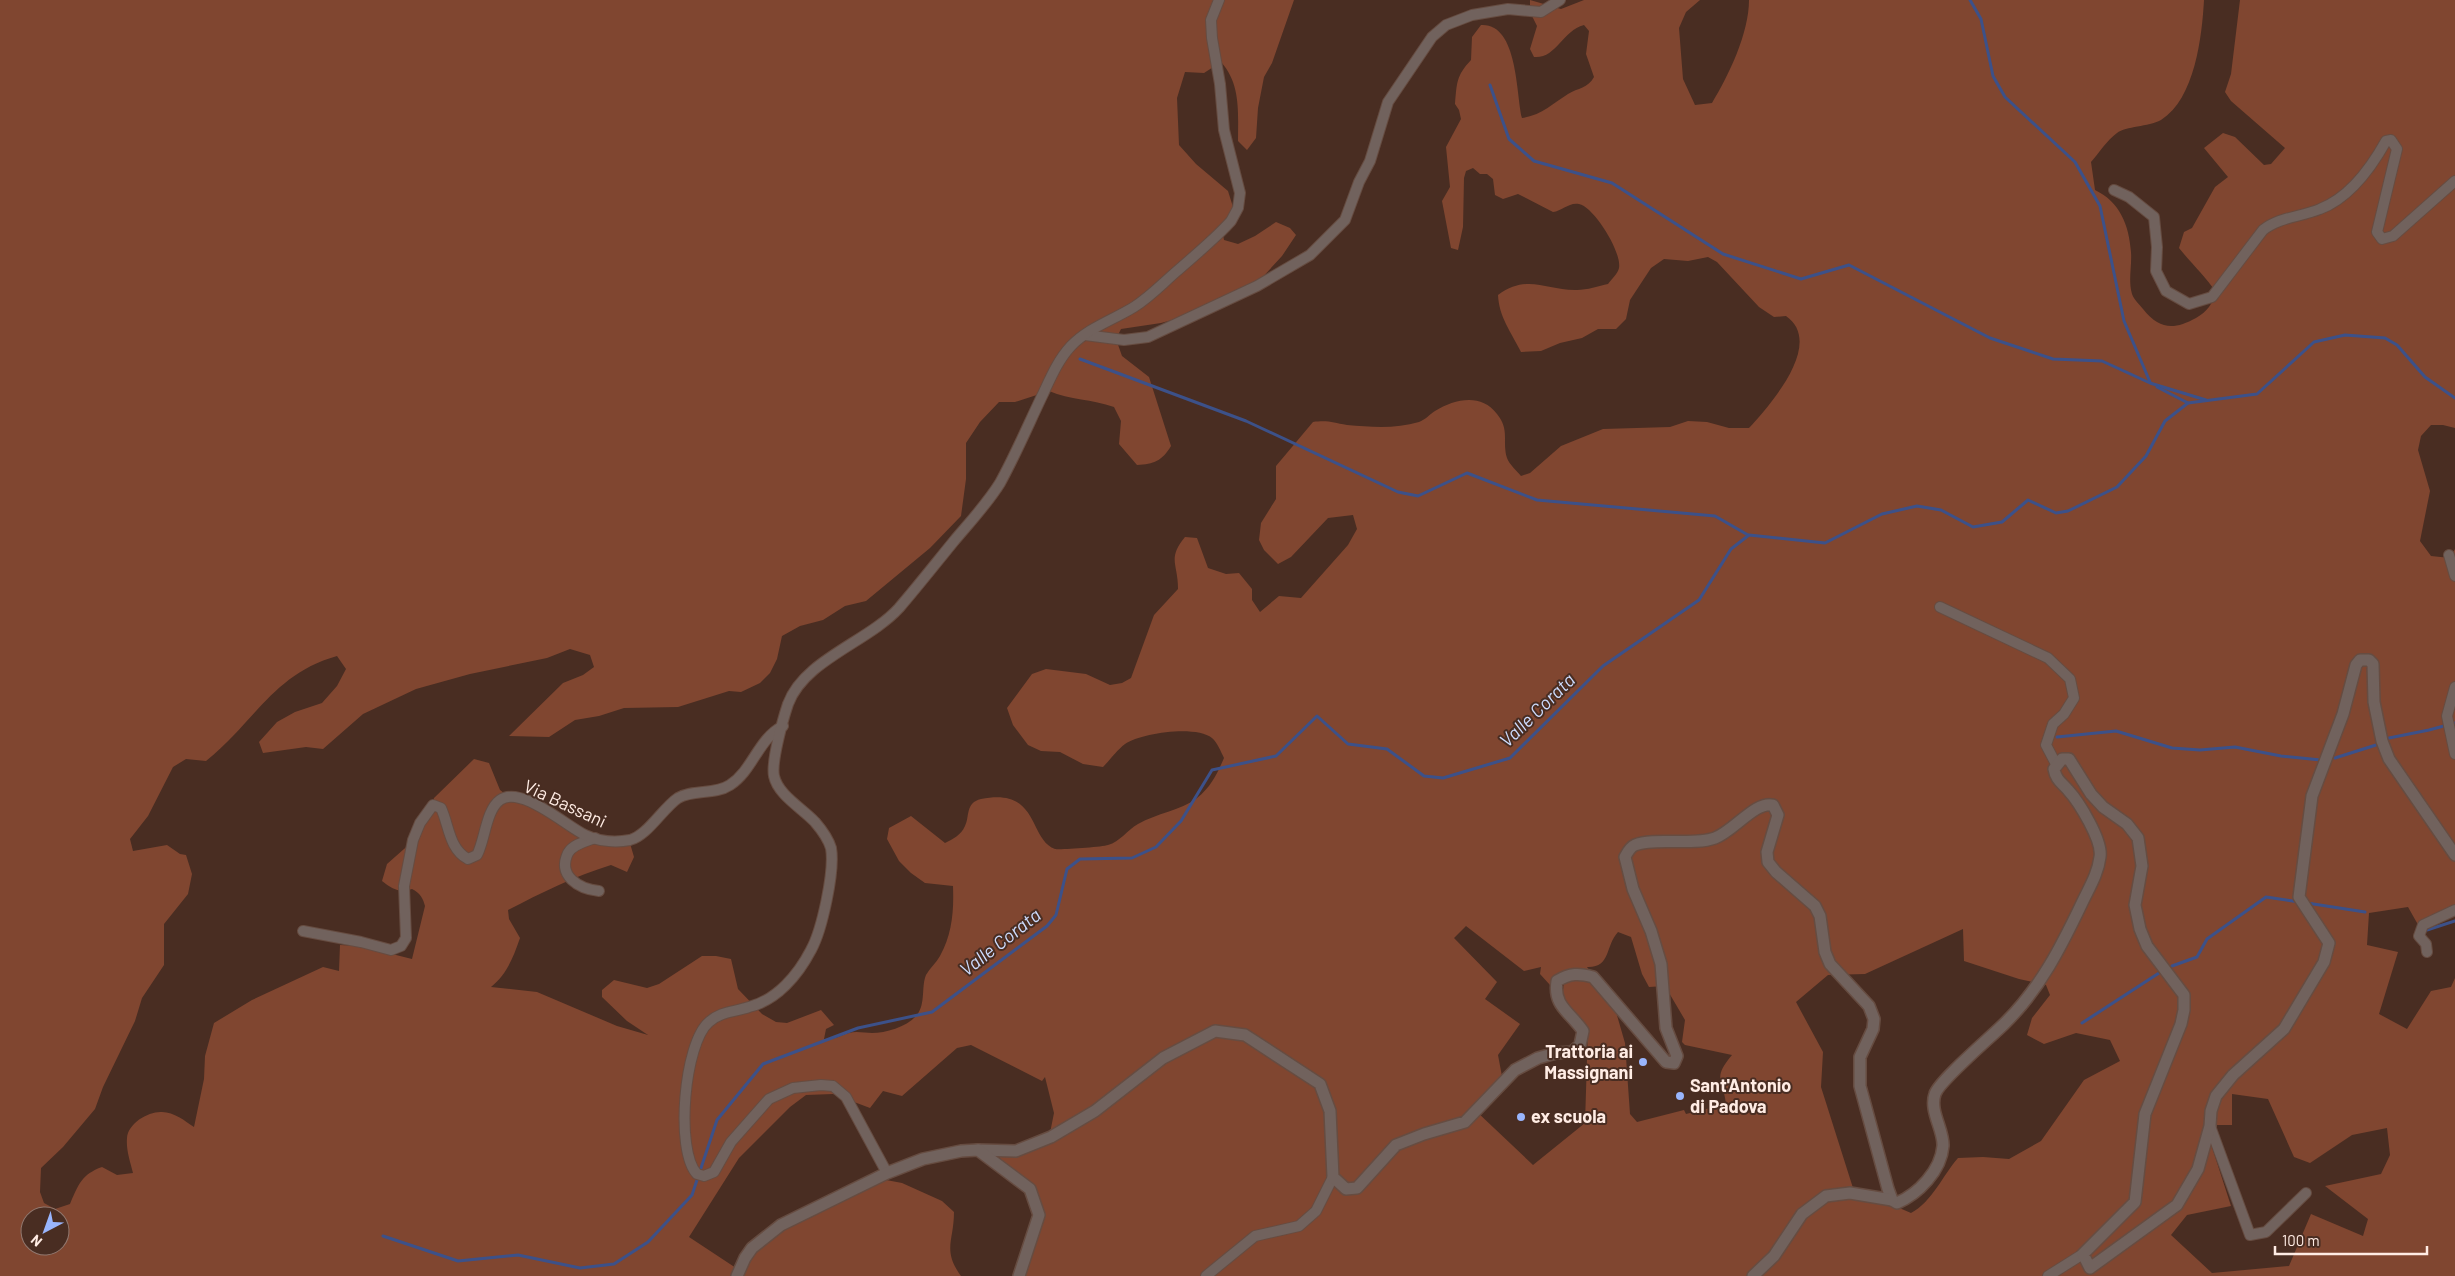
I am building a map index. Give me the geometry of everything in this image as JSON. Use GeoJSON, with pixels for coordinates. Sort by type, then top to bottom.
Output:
{"type":"FeatureCollection","features":[{"type":"Feature","properties":{"kind":"street"},"geometry":{"type":"LineString","coordinates":[[887,1173],[846,1097],[833,1086],[821,1085],[793,1088],[769,1099],[731,1142],[714,1172],[704,1176],[696,1174],[689,1161],[684,1111],[687,1080],[694,1048],[702,1029],[712,1018],[726,1012],[761,1003],[785,986],[806,959],[818,934],[827,894],[831,848],[819,827],[780,789],[774,778],[774,762],[788,704],[800,684],[818,667],[886,620],[988,501],[1005,473],[1063,356],[1074,343],[1143,300],[1225,228],[1238,208],[1239,184],[1224,130],[1220,84],[1211,27],[1213,14],[1219,0]]}},
{"type":"Feature","properties":{"kind":"street"},"geometry":{"type":"LineString","coordinates":[[1085,335],[1124,340],[1148,337],[1257,286],[1310,255],[1345,220],[1359,182],[1370,162],[1388,102],[1432,37],[1446,25],[1472,15],[1508,9],[1542,12],[1560,0]]}},
{"type":"Feature","properties":{"kind":"street"},"geometry":{"type":"LineString","coordinates":[[2114,190],[2129,197],[2154,217],[2157,247],[2156,271],[2166,291],[2189,304],[2212,297],[2263,230],[2272,223],[2322,209],[2358,182],[2386,141],[2392,140],[2396,149],[2377,232],[2382,239],[2393,236],[2455,181]]}},
{"type":"Feature","properties":{"kind":"street"},"geometry":{"type":"LineString","coordinates":[[2449,555],[2455,576]]}},
{"type":"Feature","properties":{"kind":"street"},"geometry":{"type":"LineString","coordinates":[[1940,607],[2048,658],[2070,679],[2074,698],[2064,714],[2053,724],[2046,745],[2059,761]]}},
{"type":"Feature","properties":{"kind":"street"},"geometry":{"type":"LineString","coordinates":[[2083,1254],[2090,1268],[2177,1205],[2198,1169],[2210,1126],[2211,1110],[2216,1096],[2233,1075],[2284,1029],[2324,962],[2329,943],[2299,897],[2307,822],[2312,796],[2333,743],[2356,665],[2360,660],[2366,659],[2373,664],[2374,702],[2382,740],[2390,760],[2455,855]]}},
{"type":"Feature","properties":{"kind":"street"},"geometry":{"type":"LineString","coordinates":[[2455,687],[2447,716],[2455,754]]}},
{"type":"Feature","properties":{"kind":"street","name":"Via Bassani"},"geometry":{"type":"LineString","coordinates":[[303,931],[391,950],[402,946],[406,938],[404,886],[413,840],[420,823],[433,806],[441,808],[447,828],[459,854],[468,859],[477,855],[484,843],[487,825],[493,808],[500,800],[510,797],[526,800],[558,816],[584,834],[595,838],[610,842],[634,838],[679,797],[718,790],[730,785],[745,770],[771,732],[783,726]]}},
{"type":"Feature","properties":{"kind":"street"},"geometry":{"type":"LineString","coordinates":[[1752,1276],[1774,1256],[1802,1214],[1826,1196],[1850,1193],[1892,1200],[1897,1203],[1911,1197],[1936,1166],[1943,1146],[1936,1111],[1935,1094],[1944,1081],[2006,1022],[2046,974],[2057,956],[2096,873],[2101,856],[2099,843],[2075,799],[2056,777],[2054,769],[2059,761],[2069,759],[2092,794],[2104,807],[2127,824],[2138,838],[2142,866],[2135,905],[2140,929],[2147,946],[2184,995],[2184,1010],[2145,1114],[2135,1202],[2083,1254],[2048,1276]]}},
{"type":"Feature","properties":{"kind":"street"},"geometry":{"type":"LineString","coordinates":[[1333,1177],[1346,1190],[1357,1188],[1396,1145],[1424,1134],[1465,1122],[1515,1070],[1538,1058],[1556,1052],[1572,1052],[1580,1045],[1583,1031],[1563,1008],[1555,994],[1557,981],[1566,976],[1580,973],[1593,977],[1666,1062],[1674,1062],[1677,1056],[1666,1028],[1661,964],[1652,931],[1633,888],[1625,856],[1634,846],[1645,843],[1714,838],[1735,827],[1760,805],[1767,804],[1777,809],[1778,815],[1767,852],[1768,862],[1776,872],[1816,906],[1820,916],[1825,952],[1830,964],[1868,1006],[1874,1019],[1873,1029],[1860,1057],[1860,1086],[1892,1200]]}},
{"type":"Feature","properties":{"kind":"street"},"geometry":{"type":"LineString","coordinates":[[595,838],[575,846],[568,852],[566,866],[568,876],[576,885],[588,890],[599,891]]}},
{"type":"Feature","properties":{"kind":"street"},"geometry":{"type":"LineString","coordinates":[[2427,952],[2426,944],[2419,936],[2423,925],[2455,910]]}},
{"type":"Feature","properties":{"kind":"street"},"geometry":{"type":"LineString","coordinates":[[737,1276],[745,1258],[770,1232],[887,1173],[923,1158],[961,1151],[1016,1151],[1051,1136],[1095,1111],[1163,1058],[1215,1031],[1245,1035],[1320,1084],[1330,1111],[1333,1177],[1316,1211],[1299,1226],[1255,1236],[1206,1276]]}},
{"type":"Feature","properties":{"kind":"street"},"geometry":{"type":"LineString","coordinates":[[2210,1126],[2250,1236],[2266,1232],[2306,1193]]}},
{"type":"Feature","properties":{"kind":"street"},"geometry":{"type":"LineString","coordinates":[[978,1150],[1030,1189],[1038,1215],[1019,1276]]}},
{"type":"Feature","properties":{"kind":"shaded area"},"geometry":{"type":"Polygon","coordinates":[[[0,0],[1294,0],[1272,63],[1264,77],[1258,108],[1256,138],[1247,150],[1238,141],[1238,110],[1235,89],[1221,62],[1204,73],[1185,72],[1177,98],[1179,145],[1196,164],[1228,191],[1233,207],[1223,235],[1224,240],[1238,244],[1255,236],[1276,222],[1290,228],[1296,235],[1282,256],[1260,280],[1187,316],[1161,323],[1121,329],[1116,339],[1122,356],[1149,377],[1171,446],[1157,461],[1137,465],[1119,444],[1121,421],[1114,407],[1049,391],[1015,402],[999,402],[980,422],[966,443],[966,479],[961,516],[930,548],[866,601],[845,606],[823,620],[800,626],[782,636],[777,659],[770,673],[760,683],[741,692],[729,691],[678,707],[624,708],[599,716],[575,720],[549,737],[509,736],[563,683],[583,675],[594,667],[590,655],[570,649],[547,658],[470,674],[416,689],[363,714],[323,749],[306,747],[263,753],[259,742],[277,722],[295,712],[322,703],[337,686],[346,669],[337,656],[315,664],[280,687],[206,761],[186,759],[173,767],[148,816],[130,839],[133,851],[167,845],[180,854],[186,855],[192,874],[188,894],[164,924],[164,965],[142,998],[135,1021],[103,1087],[95,1109],[63,1147],[41,1168],[40,1192],[44,1203],[50,1206],[20,1206],[20,1256],[70,1256],[70,1206],[64,1206],[70,1204],[82,1181],[95,1170],[102,1167],[117,1175],[133,1173],[127,1142],[131,1127],[145,1116],[157,1112],[166,1112],[179,1117],[194,1127],[204,1079],[205,1056],[214,1023],[252,1000],[323,967],[339,971],[340,945],[360,946],[412,959],[425,906],[421,896],[412,889],[396,890],[382,881],[387,864],[421,834],[434,798],[474,759],[489,763],[500,790],[516,802],[560,815],[588,834],[629,840],[634,857],[627,872],[611,865],[598,869],[546,891],[508,910],[509,919],[520,938],[509,965],[491,987],[537,992],[617,1026],[648,1035],[627,1021],[602,997],[602,990],[614,980],[647,988],[659,984],[702,956],[716,956],[731,959],[738,989],[762,1014],[776,1022],[787,1023],[821,1010],[834,1025],[826,1029],[824,1039],[835,1038],[852,1032],[878,1033],[890,1030],[908,1023],[920,1010],[926,975],[940,956],[947,939],[951,923],[953,886],[925,883],[911,873],[899,861],[887,839],[889,828],[911,816],[945,843],[961,832],[972,804],[981,799],[1000,797],[1014,800],[1023,807],[1046,843],[1055,849],[1104,846],[1116,841],[1145,820],[1176,809],[1197,798],[1210,785],[1224,758],[1214,740],[1204,734],[1182,731],[1168,732],[1133,740],[1116,752],[1103,767],[1083,764],[1060,752],[1041,751],[1028,745],[1013,725],[1007,708],[1032,674],[1046,669],[1086,674],[1110,685],[1122,683],[1131,678],[1154,615],[1178,589],[1175,556],[1185,537],[1197,538],[1208,568],[1226,574],[1239,573],[1252,589],[1252,600],[1260,612],[1279,596],[1301,598],[1348,545],[1357,529],[1353,515],[1328,518],[1291,557],[1278,564],[1264,550],[1259,540],[1261,523],[1276,499],[1276,466],[1313,422],[1374,427],[1401,426],[1421,421],[1451,403],[1468,400],[1476,401],[1491,407],[1501,420],[1505,430],[1507,458],[1521,476],[1530,473],[1561,446],[1603,429],[1670,427],[1688,421],[1707,422],[1729,428],[1749,428],[1769,405],[1790,374],[1797,357],[1800,342],[1796,328],[1786,316],[1774,317],[1759,307],[1717,262],[1708,257],[1688,261],[1664,259],[1651,268],[1630,300],[1626,319],[1616,329],[1598,329],[1582,338],[1560,343],[1541,351],[1521,352],[1503,317],[1498,295],[1519,285],[1528,284],[1577,290],[1608,284],[1619,268],[1619,261],[1606,231],[1592,213],[1579,204],[1572,204],[1553,212],[1518,194],[1503,199],[1495,195],[1493,179],[1487,174],[1480,174],[1473,168],[1466,171],[1464,178],[1463,227],[1458,250],[1451,248],[1442,201],[1450,187],[1446,147],[1461,119],[1455,104],[1458,80],[1462,71],[1471,60],[1472,37],[1481,25],[1493,27],[1502,35],[1509,47],[1522,118],[1541,112],[1568,94],[1586,86],[1594,77],[1586,54],[1589,31],[1584,25],[1576,28],[1548,54],[1534,57],[1530,49],[1537,26],[1530,12],[1530,0],[1561,9],[1584,0],[1700,0],[1686,12],[1679,28],[1683,79],[1695,105],[1712,103],[1725,80],[1742,40],[1746,26],[1749,0],[2204,0],[2201,31],[2194,66],[2182,97],[2173,110],[2161,120],[2117,133],[2106,143],[2091,162],[2095,190],[2104,195],[2117,208],[2122,215],[2128,233],[2131,252],[2130,284],[2133,296],[2155,321],[2168,326],[2174,326],[2188,322],[2203,313],[2213,300],[2216,292],[2179,248],[2184,232],[2192,228],[2215,187],[2228,177],[2204,148],[2223,133],[2235,137],[2264,165],[2271,164],[2285,148],[2231,101],[2225,92],[2231,74],[2240,0],[2455,0],[2455,428],[2431,425],[2421,436],[2418,450],[2430,491],[2420,541],[2431,556],[2450,558],[2455,549],[2455,913],[2421,930],[2408,907],[2369,913],[2367,945],[2398,952],[2379,1014],[2407,1029],[2431,991],[2451,987],[2455,978],[2455,1276],[1021,1276],[1042,1218],[1037,1190],[1016,1177],[999,1157],[1029,1145],[1048,1143],[1054,1113],[1045,1077],[1042,1081],[971,1045],[957,1048],[902,1096],[883,1091],[870,1108],[833,1094],[806,1095],[790,1107],[739,1158],[689,1237],[736,1268],[777,1229],[810,1218],[881,1179],[902,1183],[942,1201],[954,1212],[950,1252],[955,1267],[961,1276],[0,1276],[0,0]],[[1466,926],[1454,938],[1497,982],[1485,999],[1520,1024],[1498,1055],[1504,1087],[1476,1111],[1533,1165],[1585,1123],[1588,1027],[1562,999],[1564,982],[1550,985],[1540,974],[1541,967],[1524,971],[1466,926]],[[1963,929],[1865,974],[1828,975],[1796,1002],[1823,1052],[1821,1087],[1853,1188],[1911,1213],[1931,1195],[1958,1158],[2009,1159],[2041,1141],[2084,1080],[2120,1061],[2110,1040],[2076,1033],[2044,1044],[2027,1035],[2032,1018],[2050,995],[2046,985],[2019,979],[1964,961],[1963,929]],[[1618,932],[1604,960],[1600,964],[1587,967],[1614,1005],[1625,1043],[1630,1114],[1637,1122],[1684,1110],[1686,1114],[1726,1104],[1720,1079],[1722,1069],[1732,1055],[1685,1045],[1682,1042],[1685,1020],[1665,986],[1649,987],[1642,974],[1631,937],[1618,932]],[[2232,1094],[2232,1125],[2215,1125],[2211,1144],[2231,1206],[2187,1215],[2171,1235],[2212,1273],[2289,1266],[2311,1214],[2363,1236],[2368,1219],[2325,1186],[2381,1174],[2390,1155],[2387,1128],[2352,1135],[2310,1163],[2294,1157],[2268,1099],[2232,1094]]]}},
{"type":"Feature","properties":{"kind":"waterway"},"geometry":{"type":"LineString","coordinates":[[1970,0],[1981,19],[1993,76],[2005,97],[2075,162],[2100,206],[2124,321],[2150,382]]}},
{"type":"Feature","properties":{"kind":"waterway"},"geometry":{"type":"LineString","coordinates":[[1490,85],[1509,139],[1534,161],[1612,183],[1723,254],[1801,279],[1849,265],[1990,338],[2053,359],[2102,361],[2150,383],[2206,400]]}},
{"type":"Feature","properties":{"kind":"waterway","name":"Valle Corata"},"geometry":{"type":"LineString","coordinates":[[383,1236],[458,1261],[518,1255],[580,1268],[614,1264],[648,1242],[692,1195],[717,1120],[763,1064],[858,1028],[932,1012],[1047,926],[1056,915],[1067,869],[1080,859],[1132,858],[1156,847],[1181,821],[1212,770],[1276,756],[1317,716],[1348,744],[1387,749],[1424,776],[1443,778],[1510,758],[1603,666],[1699,600],[1731,549],[1749,535],[1825,543],[1882,514],[1917,506],[1941,510],[1973,527],[2002,522],[2028,500],[2056,513],[2068,511],[2117,487],[2146,456],[2165,421],[2188,403],[2257,394],[2314,342],[2345,335],[2385,338],[2397,345],[2425,377],[2455,398]]}},
{"type":"Feature","properties":{"kind":"waterway"},"geometry":{"type":"LineString","coordinates":[[1080,359],[1246,421],[1398,492],[1418,496],[1467,473],[1537,500],[1715,516],[1748,535]]}},
{"type":"Feature","properties":{"kind":"waterway"},"geometry":{"type":"LineString","coordinates":[[2157,387],[2188,403]]}},
{"type":"Feature","properties":{"kind":"waterway"},"geometry":{"type":"LineString","coordinates":[[2389,738],[2455,723]]}},
{"type":"Feature","properties":{"kind":"waterway"},"geometry":{"type":"LineString","coordinates":[[2057,737],[2116,731],[2172,748],[2200,750],[2235,747],[2281,756],[2321,760]]}},
{"type":"Feature","properties":{"kind":"waterway"},"geometry":{"type":"LineString","coordinates":[[2335,758],[2376,745]]}},
{"type":"Feature","properties":{"kind":"waterway"},"geometry":{"type":"LineString","coordinates":[[2172,966],[2197,957],[2207,939],[2266,897],[2299,902]]}},
{"type":"Feature","properties":{"kind":"waterway"},"geometry":{"type":"LineString","coordinates":[[2307,903],[2365,912]]}},
{"type":"Feature","properties":{"kind":"waterway"},"geometry":{"type":"LineString","coordinates":[[2427,930],[2455,921]]}},
{"type":"Feature","properties":{"kind":"waterway"},"geometry":{"type":"LineString","coordinates":[[2082,1023],[2159,973]]}},
{"type":"Feature","properties":{"kind":"place","name":"Trattoria ai Massignani"},"geometry":{"type":"Point","coordinates":[1643,1062]}},
{"type":"Feature","properties":{"kind":"place","name":"Sant'Antonio di Padova"},"geometry":{"type":"Point","coordinates":[1680,1096]}},
{"type":"Feature","properties":{"kind":"place","name":"ex scuola"},"geometry":{"type":"Point","coordinates":[1521,1117]}}]}
